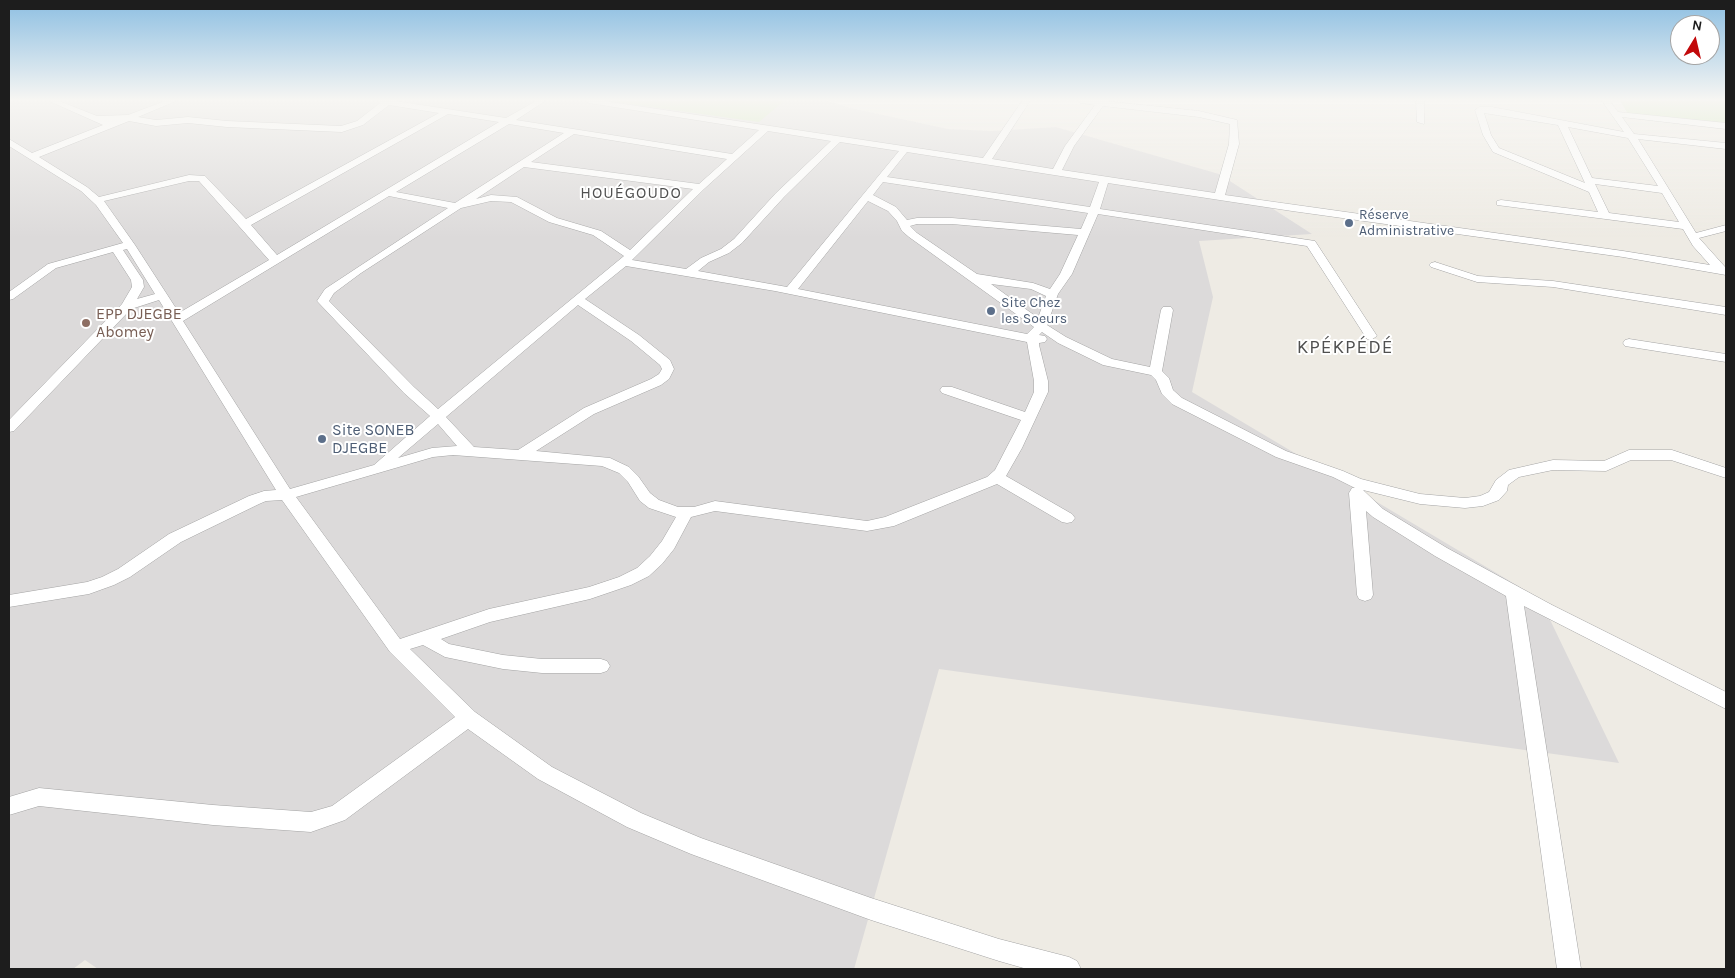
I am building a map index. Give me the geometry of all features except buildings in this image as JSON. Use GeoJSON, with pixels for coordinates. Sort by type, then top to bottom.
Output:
{"type":"FeatureCollection","features":[{"type":"Feature","properties":{"kind":"street"},"geometry":{"type":"LineString","coordinates":[[9,428],[127,306],[138,287],[123,246],[98,200],[17,147]]}},
{"type":"Feature","properties":{"kind":"street"},"geometry":{"type":"LineString","coordinates":[[32,156],[56,147]]}},
{"type":"Feature","properties":{"kind":"street"},"geometry":{"type":"LineString","coordinates":[[245,224],[384,147]]}},
{"type":"Feature","properties":{"kind":"street"},"geometry":{"type":"LineString","coordinates":[[176,320],[465,147]]}},
{"type":"Feature","properties":{"kind":"street"},"geometry":{"type":"LineString","coordinates":[[469,450],[438,416],[409,390],[323,301],[325,296],[338,284],[549,147]]}},
{"type":"Feature","properties":{"kind":"street"},"geometry":{"type":"LineString","coordinates":[[670,147],[734,157]]}},
{"type":"Feature","properties":{"kind":"street"},"geometry":{"type":"LineString","coordinates":[[378,468],[627,259],[745,147]]}},
{"type":"Feature","properties":{"kind":"street"},"geometry":{"type":"LineString","coordinates":[[687,274],[705,260],[725,251],[738,241],[780,195],[830,147]]}},
{"type":"Feature","properties":{"kind":"street"},"geometry":{"type":"LineString","coordinates":[[889,147],[1219,197],[1623,254],[1725,272]]}},
{"type":"Feature","properties":{"kind":"street"},"geometry":{"type":"LineString","coordinates":[[986,161],[996,147]]}},
{"type":"Feature","properties":{"kind":"street"},"geometry":{"type":"LineString","coordinates":[[1056,172],[1070,147]]}},
{"type":"Feature","properties":{"kind":"street"},"geometry":{"type":"LineString","coordinates":[[1219,197],[1233,147]]}},
{"type":"Feature","properties":{"kind":"street"},"geometry":{"type":"LineString","coordinates":[[1494,147],[1496,150],[1593,190]]}},
{"type":"Feature","properties":{"kind":"street"},"geometry":{"type":"LineString","coordinates":[[1573,147],[1605,216]]}},
{"type":"Feature","properties":{"kind":"street"},"geometry":{"type":"LineString","coordinates":[[1639,147],[1703,253],[1725,272]]}},
{"type":"Feature","properties":{"kind":"street"},"geometry":{"type":"LineString","coordinates":[[790,291],[905,149]]}},
{"type":"Feature","properties":{"kind":"street"},"geometry":{"type":"LineString","coordinates":[[523,164],[701,187]]}},
{"type":"Feature","properties":{"kind":"street"},"geometry":{"type":"LineString","coordinates":[[98,200],[197,177],[205,180],[275,260]]}},
{"type":"Feature","properties":{"kind":"street"},"geometry":{"type":"LineString","coordinates":[[881,179],[1311,243],[1371,336]]}},
{"type":"Feature","properties":{"kind":"street"},"geometry":{"type":"LineString","coordinates":[[9,601],[79,590],[108,581],[124,573],[175,538],[264,496],[286,495],[432,453],[469,450],[605,461],[624,470],[633,479],[645,497],[665,509],[686,513],[715,506],[724,506],[874,526],[997,477],[1015,448],[1041,392],[1032,339],[1034,332],[1041,326],[1052,294],[1066,274],[1094,211],[1105,180]]}},
{"type":"Feature","properties":{"kind":"street"},"geometry":{"type":"LineString","coordinates":[[1588,180],[1665,190]]}},
{"type":"Feature","properties":{"kind":"street"},"geometry":{"type":"LineString","coordinates":[[386,194],[456,206],[485,198],[513,199],[553,220],[597,233],[616,244],[627,259],[687,274],[790,291],[1032,339],[1062,340]]}},
{"type":"Feature","properties":{"kind":"street"},"geometry":{"type":"LineString","coordinates":[[866,196],[892,208],[913,235],[1062,340],[1108,362],[1155,372],[1162,378],[1167,391],[1177,401],[1281,454],[1338,474],[1357,488],[1366,504],[1394,524],[1514,593],[1726,701]]}},
{"type":"Feature","properties":{"kind":"street"},"geometry":{"type":"LineString","coordinates":[[1501,203],[1686,226]]}},
{"type":"Feature","properties":{"kind":"street"},"geometry":{"type":"LineString","coordinates":[[904,224],[925,221],[952,221],[1084,232]]}},
{"type":"Feature","properties":{"kind":"street"},"geometry":{"type":"LineString","coordinates":[[1692,237],[1726,228]]}},
{"type":"Feature","properties":{"kind":"street"},"geometry":{"type":"LineString","coordinates":[[123,246],[161,296],[286,495],[396,647],[468,718],[545,773],[594,801],[698,847],[872,909],[999,950],[1069,969]]}},
{"type":"Feature","properties":{"kind":"street"},"geometry":{"type":"LineString","coordinates":[[9,297],[52,266],[123,246]]}},
{"type":"Feature","properties":{"kind":"street"},"geometry":{"type":"LineString","coordinates":[[1435,265],[1484,280],[1553,284],[1726,311]]}},
{"type":"Feature","properties":{"kind":"street"},"geometry":{"type":"LineString","coordinates":[[971,275],[991,281],[1032,286],[1052,294]]}},
{"type":"Feature","properties":{"kind":"street"},"geometry":{"type":"LineString","coordinates":[[127,306],[161,296]]}},
{"type":"Feature","properties":{"kind":"street"},"geometry":{"type":"LineString","coordinates":[[522,454],[589,411],[656,382],[664,376],[668,369],[665,363],[635,338],[577,300]]}},
{"type":"Feature","properties":{"kind":"street"},"geometry":{"type":"LineString","coordinates":[[1155,372],[1167,310]]}},
{"type":"Feature","properties":{"kind":"street"},"geometry":{"type":"LineString","coordinates":[[1629,344],[1726,358]]}},
{"type":"Feature","properties":{"kind":"street"},"geometry":{"type":"LineString","coordinates":[[947,390],[1029,418]]}},
{"type":"Feature","properties":{"kind":"street"},"geometry":{"type":"LineString","coordinates":[[1357,488],[1420,499],[1465,503],[1494,496],[1502,483],[1514,473],[1554,465],[1606,466],[1629,455],[1672,455],[1726,473]]}},
{"type":"Feature","properties":{"kind":"street"},"geometry":{"type":"LineString","coordinates":[[997,477],[1067,518]]}},
{"type":"Feature","properties":{"kind":"street"},"geometry":{"type":"LineString","coordinates":[[1357,488],[1365,595]]}},
{"type":"Feature","properties":{"kind":"street"},"geometry":{"type":"LineString","coordinates":[[396,647],[490,616],[590,593],[625,581],[643,572],[656,560],[668,545],[686,513]]}},
{"type":"Feature","properties":{"kind":"street"},"geometry":{"type":"LineString","coordinates":[[1514,593],[1569,969]]}},
{"type":"Feature","properties":{"kind":"street"},"geometry":{"type":"LineString","coordinates":[[424,637],[445,650],[503,662],[571,667],[601,666]]}},
{"type":"Feature","properties":{"kind":"street"},"geometry":{"type":"LineString","coordinates":[[9,806],[39,797],[213,815],[311,822],[338,813],[468,718]]}},
{"type":"Feature","properties":{"kind":"shaded area"},"geometry":{"type":"Polygon","coordinates":[[[9,147],[1124,147],[1219,174],[1312,234],[1199,241],[1213,297],[1192,392],[1540,599],[1619,763],[939,669],[854,969],[98,969],[85,960],[73,969],[9,969],[9,147]]]}},
{"type":"Feature","properties":{"kind":"place","name":"Réserve Administrative"},"geometry":{"type":"Point","coordinates":[1349,223]}},
{"type":"Feature","properties":{"kind":"place","name":"Site Chez les Soeurs"},"geometry":{"type":"Point","coordinates":[991,311]}},
{"type":"Feature","properties":{"kind":"place","name":"EPP DJEGBE Abomey"},"geometry":{"type":"Point","coordinates":[86,323]}},
{"type":"Feature","properties":{"kind":"place","name":"Site SONEB DJEGBE"},"geometry":{"type":"Point","coordinates":[322,439]}},
{"type":"Feature","properties":{"kind":"district","name":"HOUÉGOUDO"},"geometry":{"type":"Point","coordinates":[631,193]}},
{"type":"Feature","properties":{"kind":"district","name":"KPÉKPÉDÉ"},"geometry":{"type":"Point","coordinates":[1345,348]}}]}
